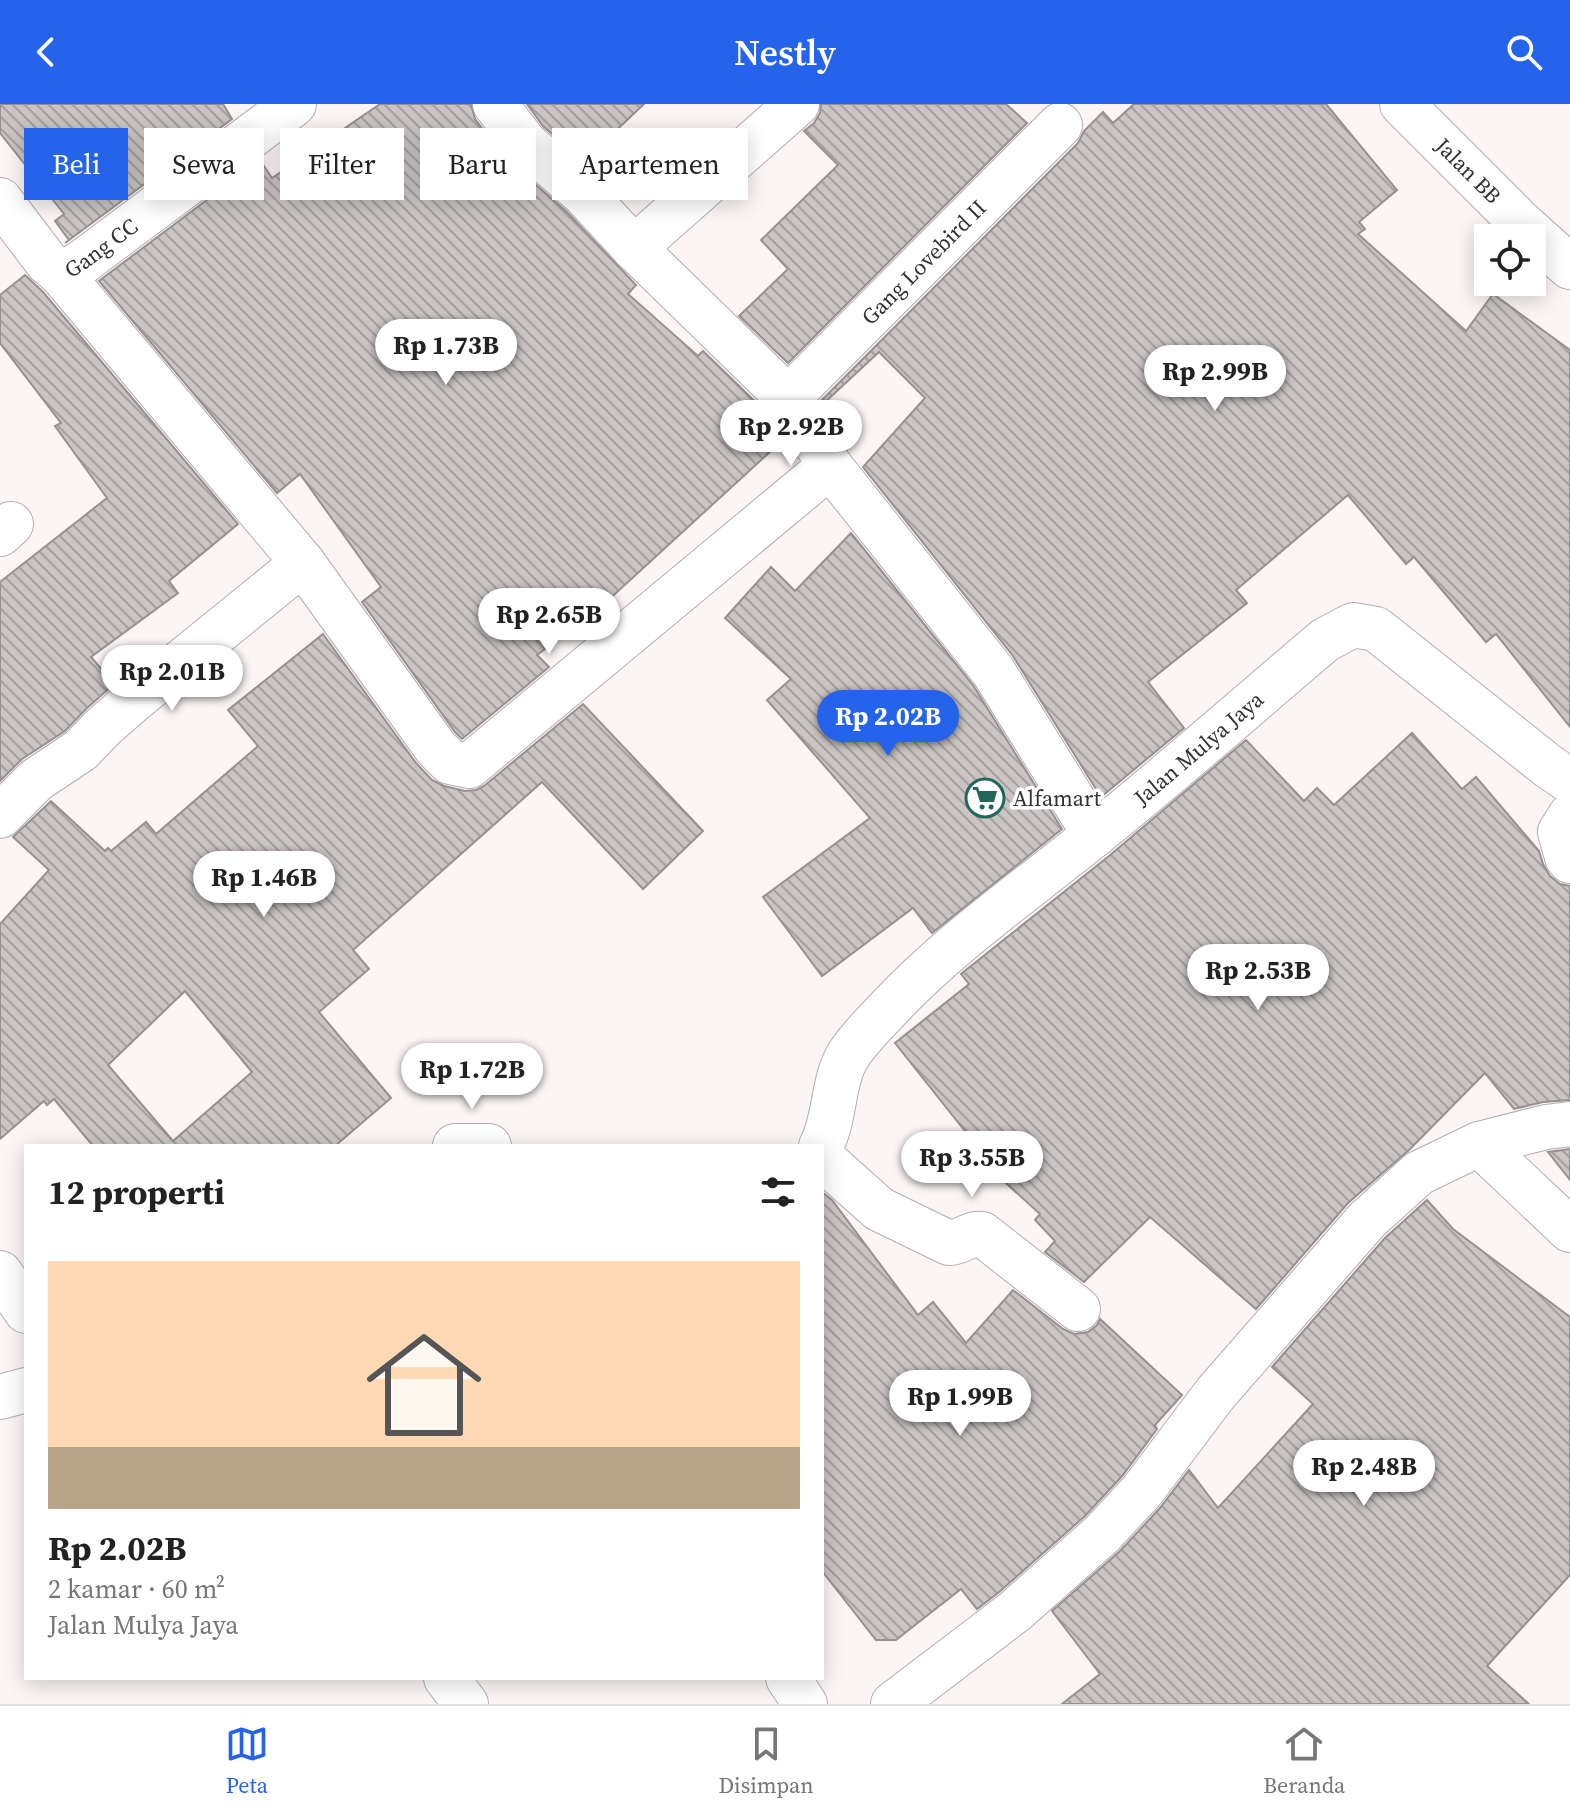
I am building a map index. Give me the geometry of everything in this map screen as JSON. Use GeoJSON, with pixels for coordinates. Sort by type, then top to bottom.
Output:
{"type":"FeatureCollection","features":[{"type":"Feature","properties":{"kind":"street","name":"Gang CC"},"geometry":{"type":"LineString","coordinates":[[0,200],[47,262],[61,274],[81,263],[294,104]]}},
{"type":"Feature","properties":{"kind":"street"},"geometry":{"type":"LineString","coordinates":[[495,104],[525,143],[583,193],[634,248],[788,398],[830,466],[993,671],[1095,835]]}},
{"type":"Feature","properties":{"kind":"street"},"geometry":{"type":"LineString","coordinates":[[634,248],[797,104]]}},
{"type":"Feature","properties":{"kind":"street","name":"Jalan BB"},"geometry":{"type":"LineString","coordinates":[[1402,104],[1522,224],[1570,267]]}},
{"type":"Feature","properties":{"kind":"street","name":"Gang Lovebird II"},"geometry":{"type":"LineString","coordinates":[[788,398],[1060,125]]}},
{"type":"Feature","properties":{"kind":"street"},"geometry":{"type":"LineString","coordinates":[[61,274],[303,563],[436,748],[450,762],[469,766],[830,466]]}},
{"type":"Feature","properties":{"kind":"street"},"geometry":{"type":"LineString","coordinates":[[0,816],[36,780],[81,750],[134,700],[303,563]]}},
{"type":"Feature","properties":{"kind":"street","name":"Jalan Mulya Jaya"},"geometry":{"type":"LineString","coordinates":[[822,1144],[848,1055],[915,981],[1095,835],[1325,640],[1353,625],[1376,629],[1570,781]]}},
{"type":"Feature","properties":{"kind":"street"},"geometry":{"type":"LineString","coordinates":[[1570,816],[1560,832],[1570,861]]}},
{"type":"Feature","properties":{"kind":"street"},"geometry":{"type":"LineString","coordinates":[[893,1704],[1014,1612],[1102,1534],[1142,1491],[1215,1394],[1367,1220],[1419,1173],[1479,1144],[1570,1124]]}},
{"type":"Feature","properties":{"kind":"street"},"geometry":{"type":"LineString","coordinates":[[1479,1144],[1570,1230]]}},
{"type":"Feature","properties":{"kind":"street"},"geometry":{"type":"LineString","coordinates":[[824,1160],[879,1209],[949,1243],[957,1243],[975,1233],[982,1234],[1078,1309]]}},
{"type":"Feature","properties":{"kind":"street"},"geometry":{"type":"LineString","coordinates":[[0,1273],[24,1308]]}},
{"type":"Feature","properties":{"kind":"street"},"geometry":{"type":"LineString","coordinates":[[0,1397],[24,1391]]}},
{"type":"Feature","properties":{"kind":"street"},"geometry":{"type":"LineString","coordinates":[[448,1680],[466,1704]]}},
{"type":"Feature","properties":{"kind":"street"},"geometry":{"type":"LineString","coordinates":[[789,1680],[805,1704]]}},
{"type":"Feature","properties":{"kind":"building"},"geometry":{"type":"Polygon","coordinates":[[[0,104],[223,104],[232,119],[220,128],[144,128],[144,184],[128,196],[128,128],[24,128],[24,163],[0,133],[0,104]]]}},
{"type":"Feature","properties":{"kind":"building"},"geometry":{"type":"Polygon","coordinates":[[[380,104],[471,104],[475,119],[482,128],[420,128],[420,200],[536,200],[536,185],[566,211],[636,285],[628,294],[698,356],[703,351],[768,414],[784,439],[604,604],[537,655],[549,667],[462,739],[362,602],[381,587],[300,474],[277,493],[99,281],[207,200],[264,200],[264,166],[272,178],[280,173],[280,200],[404,200],[404,128],[345,128],[380,104]]]}},
{"type":"Feature","properties":{"kind":"building"},"geometry":{"type":"Polygon","coordinates":[[[527,104],[644,104],[619,128],[552,128],[552,134],[527,104]]]}},
{"type":"Feature","properties":{"kind":"building"},"geometry":{"type":"Polygon","coordinates":[[[821,104],[1006,104],[1027,123],[788,363],[739,316],[788,269],[761,240],[838,165],[804,131],[814,123],[821,104]]]}},
{"type":"Feature","properties":{"kind":"building"},"geometry":{"type":"Polygon","coordinates":[[[1134,104],[1326,104],[1397,190],[1359,222],[1365,229],[1358,234],[1466,331],[1492,296],[1496,296],[1570,350],[1570,727],[1496,634],[1486,642],[1414,557],[1406,564],[1348,495],[1236,590],[1247,603],[1148,682],[1184,728],[1101,797],[1013,656],[863,467],[925,398],[879,352],[822,405],[820,402],[1078,143],[1084,131],[1103,112],[1113,123],[1134,104]]]}},
{"type":"Feature","properties":{"kind":"building"},"geometry":{"type":"Polygon","coordinates":[[[53,200],[123,200],[65,243],[69,240],[55,221],[64,214],[53,200]]]}},
{"type":"Feature","properties":{"kind":"building"},"geometry":{"type":"Polygon","coordinates":[[[25,275],[43,292],[238,524],[169,581],[178,593],[91,657],[114,684],[65,731],[22,759],[0,781],[0,582],[107,498],[55,426],[61,423],[0,343],[0,295],[25,275]]]}},
{"type":"Feature","properties":{"kind":"building"},"geometry":{"type":"Polygon","coordinates":[[[851,533],[973,685],[1062,829],[932,933],[913,908],[822,976],[763,897],[870,818],[767,700],[791,679],[725,618],[771,567],[795,591],[851,533]]]}},
{"type":"Feature","properties":{"kind":"building"},"geometry":{"type":"Polygon","coordinates":[[[323,634],[416,763],[432,780],[465,791],[484,786],[583,704],[703,831],[643,889],[542,782],[353,950],[369,969],[319,1012],[391,1098],[337,1144],[91,1144],[54,1099],[47,1105],[44,1101],[0,1139],[0,924],[49,870],[13,837],[51,801],[105,851],[108,848],[111,851],[146,822],[156,834],[258,746],[228,710],[323,634]],[[185,991],[108,1065],[173,1141],[252,1072],[185,991]]]}},
{"type":"Feature","properties":{"kind":"building"},"geometry":{"type":"Polygon","coordinates":[[[1412,733],[1462,789],[1476,777],[1539,851],[1550,876],[1560,884],[1570,886],[1570,1100],[1514,1109],[1485,1073],[1409,1150],[1348,1203],[1256,1309],[1150,1217],[1084,1282],[1045,1252],[1055,1241],[1035,1220],[1040,1214],[966,1147],[972,1140],[895,1043],[969,984],[961,974],[1109,856],[1246,740],[1304,801],[1317,788],[1334,805],[1412,733]]]}},
{"type":"Feature","properties":{"kind":"building"},"geometry":{"type":"Polygon","coordinates":[[[1570,1149],[1570,1180],[1548,1152],[1570,1149]]]}},
{"type":"Feature","properties":{"kind":"building"},"geometry":{"type":"Polygon","coordinates":[[[824,1194],[832,1200],[918,1315],[933,1302],[966,1343],[1013,1290],[1074,1334],[1088,1332],[1100,1319],[1182,1395],[1155,1425],[1157,1429],[1123,1475],[1085,1516],[998,1593],[977,1609],[961,1589],[896,1640],[876,1640],[824,1574],[824,1194]]]}},
{"type":"Feature","properties":{"kind":"building"},"geometry":{"type":"Polygon","coordinates":[[[1427,1200],[1453,1229],[1570,1317],[1570,1575],[1487,1666],[1529,1704],[1062,1704],[1100,1674],[1052,1611],[1120,1551],[1160,1508],[1189,1470],[1218,1508],[1313,1404],[1272,1367],[1385,1238],[1427,1200]]]}},
{"type":"Feature","properties":{"kind":"place","name":"Alfamart"},"geometry":{"type":"Point","coordinates":[985,798]}}]}
